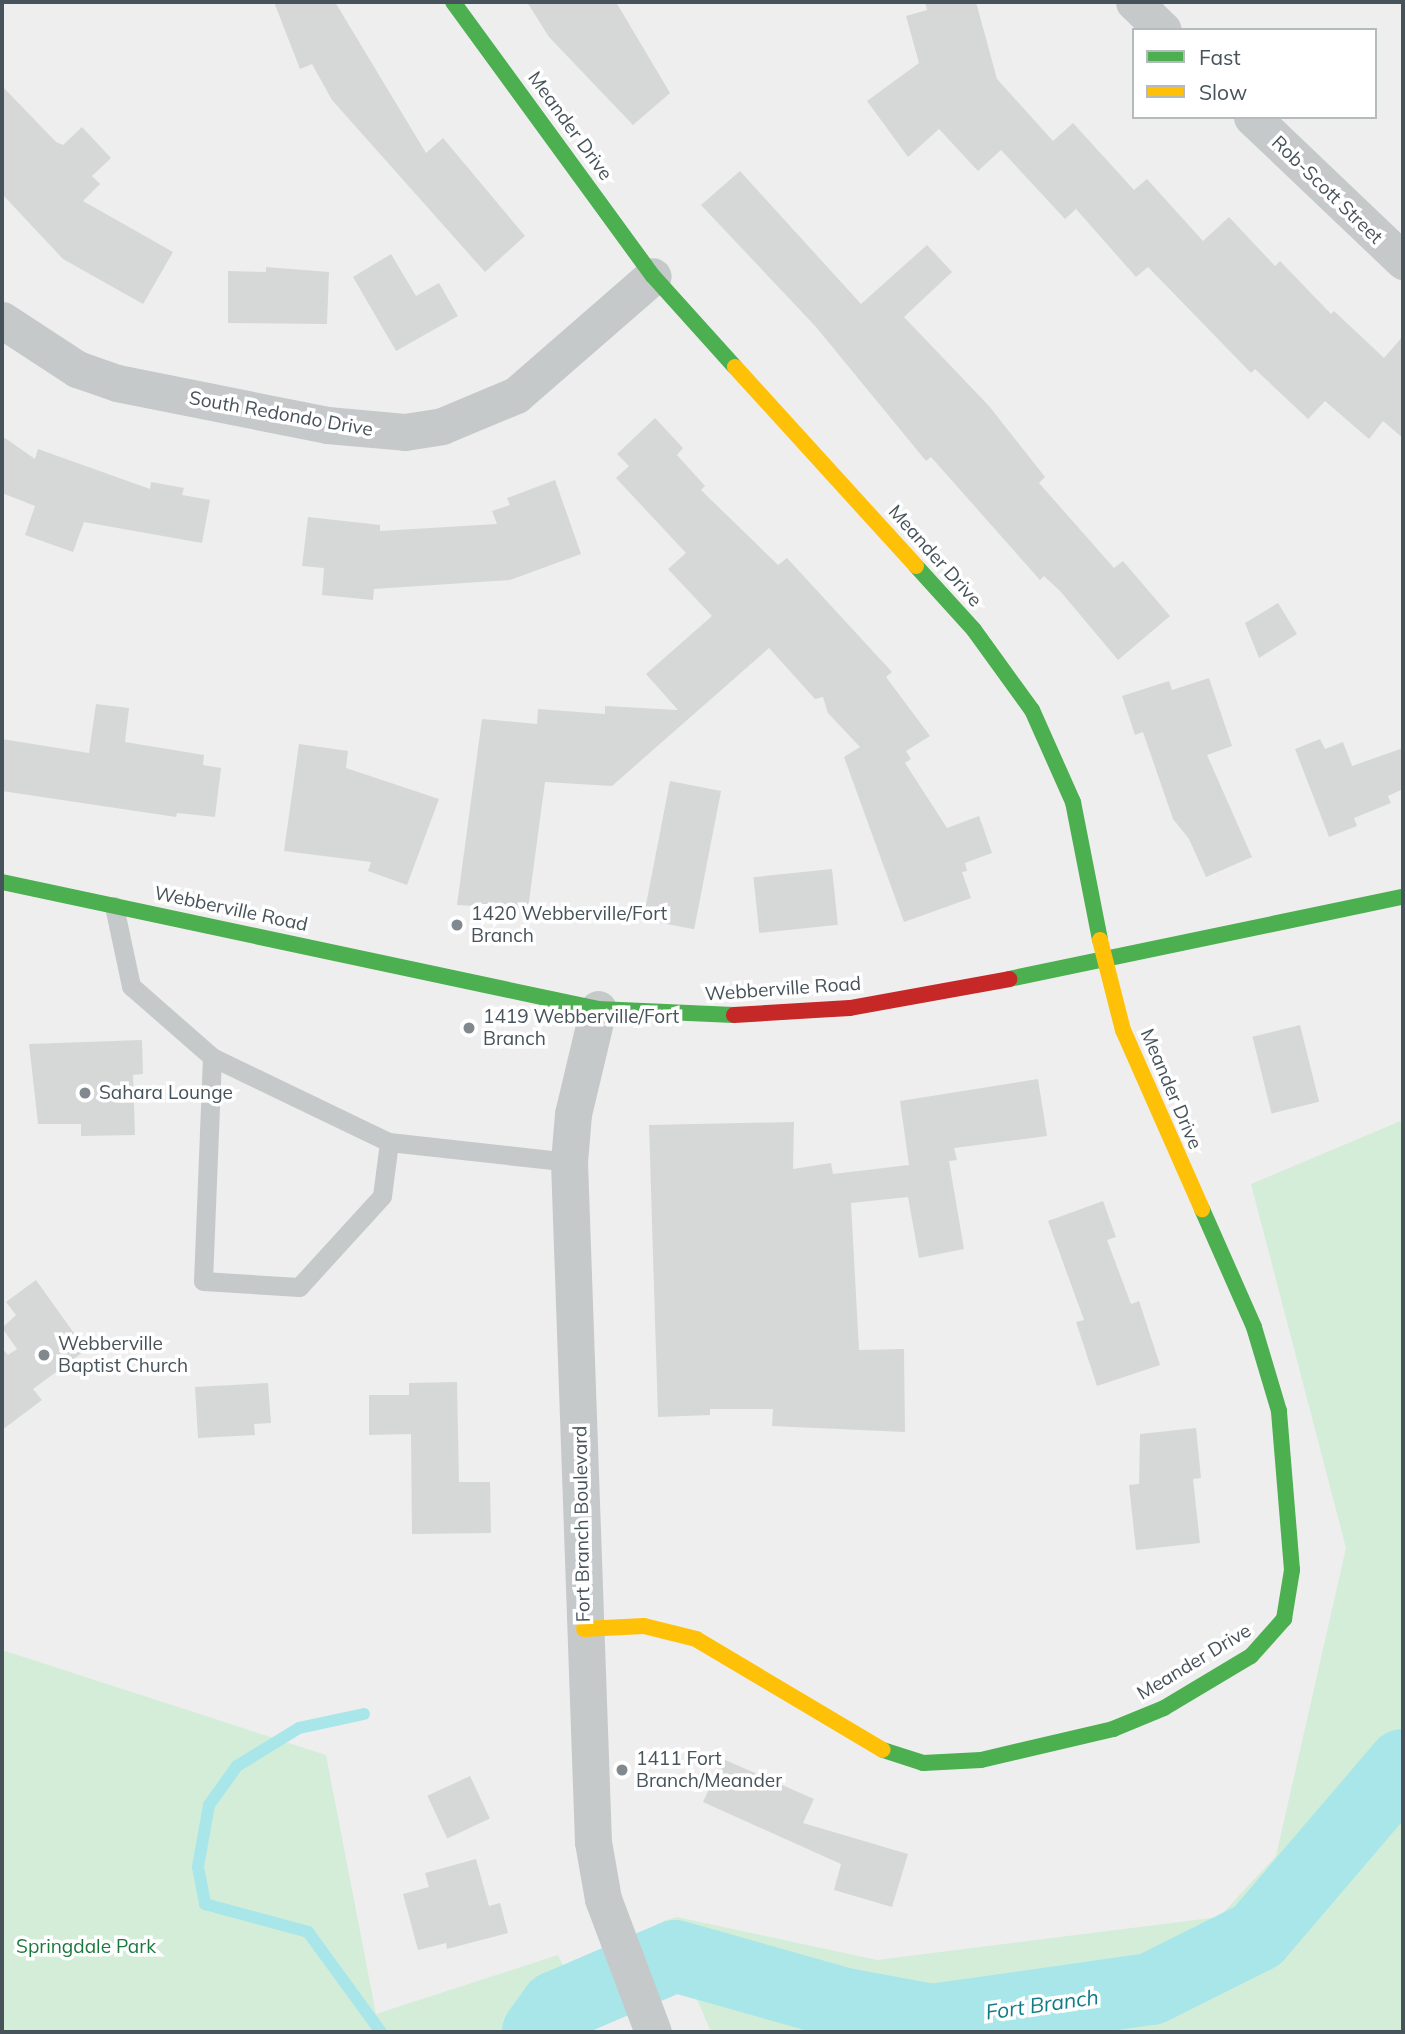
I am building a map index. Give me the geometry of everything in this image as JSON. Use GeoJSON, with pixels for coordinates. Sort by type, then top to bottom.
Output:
{"type":"FeatureCollection","features":[{"type":"Feature","properties":{"kind":"street","name":"Meander Drive"},"geometry":{"type":"LineString","coordinates":[[453,2],[653,276],[1005,667],[1055,753],[1073,803],[1104,962],[1149,1099],[1254,1327],[1279,1411],[1291,1595],[1270,1640],[1164,1708],[1114,1729],[950,1765],[902,1758],[873,1746],[696,1639],[644,1626],[584,1629]]}},
{"type":"Feature","properties":{"kind":"street"},"geometry":{"type":"LineString","coordinates":[[1134,2],[1161,28]]}},
{"type":"Feature","properties":{"kind":"street","name":"Rob-Scott Street"},"geometry":{"type":"LineString","coordinates":[[1254,119],[1403,261]]}},
{"type":"Feature","properties":{"kind":"street","name":"South Redondo Drive"},"geometry":{"type":"LineString","coordinates":[[2,320],[77,369],[117,383],[327,425],[405,432],[442,426],[516,395],[653,276]]}},
{"type":"Feature","properties":{"kind":"street","name":"Webberville Road"},"geometry":{"type":"LineString","coordinates":[[2,882],[598,1009],[696,1017],[810,1012],[1104,962],[1403,897]]}},
{"type":"Feature","properties":{"kind":"street","name":"Fort Branch Boulevard"},"geometry":{"type":"LineString","coordinates":[[598,1009],[573,1114],[569,1162],[593,1842],[601,1885],[631,1982],[653,2032]]}},
{"type":"Feature","properties":{"kind":"lane"},"geometry":{"type":"LineString","coordinates":[[114,906],[131,986],[212,1057],[389,1142],[569,1162]]}},
{"type":"Feature","properties":{"kind":"lane"},"geometry":{"type":"LineString","coordinates":[[212,1057],[203,1281],[299,1287],[382,1196],[389,1142]]}},
{"type":"Feature","properties":{"kind":"green space"},"geometry":{"type":"Polygon","coordinates":[[[1403,1120],[1403,2032],[711,2032],[663,1921],[677,1917],[877,1960],[1219,1917],[1276,1856],[1346,1548],[1251,1184],[1403,1120]]]}},
{"type":"Feature","properties":{"kind":"green space","name":"Springdale Park"},"geometry":{"type":"Polygon","coordinates":[[[2,1650],[326,1755],[376,2014],[558,1955],[595,2032],[2,2032],[2,1650]]]}},
{"type":"Feature","properties":{"kind":"building"},"geometry":{"type":"Polygon","coordinates":[[[274,2],[335,2],[426,153],[443,138],[525,236],[485,272],[332,100],[312,64],[300,69],[274,2]]]}},
{"type":"Feature","properties":{"kind":"building"},"geometry":{"type":"Polygon","coordinates":[[[527,2],[616,2],[670,93],[633,125],[549,37],[527,2]]]}},
{"type":"Feature","properties":{"kind":"building"},"geometry":{"type":"Polygon","coordinates":[[[925,2],[976,2],[997,79],[1053,141],[1073,123],[1134,190],[1147,179],[1203,241],[1229,217],[1275,266],[1280,261],[1331,314],[1334,311],[1384,358],[1403,336],[1403,438],[1383,421],[1369,439],[1325,401],[1308,419],[1255,369],[1251,373],[1148,267],[1136,277],[1076,209],[1065,219],[1001,150],[978,171],[939,129],[908,157],[867,101],[919,63],[906,16],[927,10],[925,2]]]}},
{"type":"Feature","properties":{"kind":"building"},"geometry":{"type":"Polygon","coordinates":[[[2,86],[56,142],[63,145],[82,127],[111,158],[92,176],[100,184],[83,201],[173,252],[143,304],[63,259],[2,194],[2,86]]]}},
{"type":"Feature","properties":{"kind":"building"},"geometry":{"type":"Polygon","coordinates":[[[740,171],[861,304],[927,245],[952,272],[904,317],[989,406],[1045,477],[1039,483],[1114,568],[1123,561],[1170,616],[1118,660],[1061,592],[1044,576],[1040,580],[931,457],[926,461],[816,327],[701,205],[740,171]]]}},
{"type":"Feature","properties":{"kind":"building"},"geometry":{"type":"Polygon","coordinates":[[[391,254],[416,296],[439,283],[458,316],[396,351],[353,277],[391,254]]]}},
{"type":"Feature","properties":{"kind":"building"},"geometry":{"type":"Polygon","coordinates":[[[266,267],[329,272],[327,324],[228,323],[228,271],[266,272],[266,267]]]}},
{"type":"Feature","properties":{"kind":"building"},"geometry":{"type":"Polygon","coordinates":[[[655,418],[683,448],[677,455],[705,486],[701,490],[778,565],[787,558],[892,672],[886,677],[930,736],[906,751],[911,759],[905,763],[947,828],[979,816],[992,853],[965,863],[967,871],[962,872],[971,898],[904,922],[844,757],[860,747],[828,713],[823,697],[815,699],[769,648],[612,786],[545,782],[528,909],[457,905],[482,719],[537,724],[538,709],[605,714],[605,706],[678,710],[646,674],[712,616],[668,569],[686,553],[616,478],[629,466],[617,454],[655,418]]]}},
{"type":"Feature","properties":{"kind":"building"},"geometry":{"type":"Polygon","coordinates":[[[2,436],[35,459],[38,449],[150,489],[151,482],[184,488],[182,495],[210,500],[202,543],[84,522],[73,552],[25,535],[35,506],[2,493],[2,436]]]}},
{"type":"Feature","properties":{"kind":"building"},"geometry":{"type":"Polygon","coordinates":[[[555,480],[581,554],[510,580],[374,589],[373,600],[322,595],[324,568],[302,566],[308,517],[380,525],[380,531],[497,524],[492,511],[510,505],[507,498],[555,480]]]}},
{"type":"Feature","properties":{"kind":"building"},"geometry":{"type":"Polygon","coordinates":[[[1278,603],[1297,634],[1259,658],[1245,623],[1278,603]]]}},
{"type":"Feature","properties":{"kind":"building"},"geometry":{"type":"Polygon","coordinates":[[[1209,678],[1232,746],[1207,755],[1252,857],[1206,877],[1189,839],[1173,819],[1143,732],[1135,735],[1122,696],[1169,681],[1172,690],[1209,678]]]}},
{"type":"Feature","properties":{"kind":"building"},"geometry":{"type":"Polygon","coordinates":[[[96,704],[129,708],[125,742],[204,755],[203,765],[221,768],[215,817],[177,813],[176,817],[2,791],[2,739],[89,753],[96,704]]]}},
{"type":"Feature","properties":{"kind":"building"},"geometry":{"type":"Polygon","coordinates":[[[1320,739],[1325,749],[1343,742],[1352,766],[1403,748],[1403,789],[1388,796],[1391,803],[1354,818],[1357,826],[1329,837],[1295,749],[1320,739]]]}},
{"type":"Feature","properties":{"kind":"building"},"geometry":{"type":"Polygon","coordinates":[[[299,744],[348,751],[346,768],[439,799],[407,885],[368,871],[371,862],[284,851],[299,744]]]}},
{"type":"Feature","properties":{"kind":"building"},"geometry":{"type":"Polygon","coordinates":[[[670,781],[721,791],[694,929],[643,919],[670,781]]]}},
{"type":"Feature","properties":{"kind":"building"},"geometry":{"type":"Polygon","coordinates":[[[832,869],[838,925],[759,933],[753,877],[832,869]]]}},
{"type":"Feature","properties":{"kind":"building"},"geometry":{"type":"Polygon","coordinates":[[[1300,1025],[1319,1102],[1272,1114],[1252,1037],[1300,1025]]]}},
{"type":"Feature","properties":{"kind":"building","name":"Sahara Lounge"},"geometry":{"type":"Polygon","coordinates":[[[142,1040],[143,1074],[133,1075],[135,1135],[81,1136],[81,1124],[38,1124],[29,1044],[142,1040]]]}},
{"type":"Feature","properties":{"kind":"building"},"geometry":{"type":"Polygon","coordinates":[[[1038,1079],[1047,1136],[954,1148],[957,1160],[949,1161],[964,1249],[919,1258],[908,1197],[851,1203],[859,1350],[904,1349],[905,1432],[772,1426],[773,1409],[710,1409],[710,1415],[658,1417],[649,1125],[794,1122],[793,1169],[831,1163],[833,1174],[909,1165],[900,1101],[1038,1079]]]}},
{"type":"Feature","properties":{"kind":"building"},"geometry":{"type":"Polygon","coordinates":[[[1103,1201],[1116,1237],[1107,1240],[1131,1304],[1139,1301],[1160,1365],[1097,1386],[1076,1322],[1084,1320],[1048,1221],[1103,1201]]]}},
{"type":"Feature","properties":{"kind":"building","name":"Webberville Baptist Church"},"geometry":{"type":"Polygon","coordinates":[[[36,1280],[86,1350],[33,1389],[42,1400],[2,1430],[2,1348],[8,1355],[17,1349],[2,1328],[16,1315],[6,1302],[36,1280]]]}},
{"type":"Feature","properties":{"kind":"building"},"geometry":{"type":"Polygon","coordinates":[[[457,1382],[459,1482],[490,1482],[491,1533],[412,1534],[411,1434],[369,1435],[369,1395],[409,1395],[409,1383],[457,1382]]]}},
{"type":"Feature","properties":{"kind":"building"},"geometry":{"type":"Polygon","coordinates":[[[268,1383],[271,1423],[254,1424],[255,1435],[198,1438],[195,1387],[268,1383]]]}},
{"type":"Feature","properties":{"kind":"building"},"geometry":{"type":"Polygon","coordinates":[[[1196,1428],[1201,1478],[1193,1479],[1200,1543],[1136,1550],[1129,1485],[1139,1484],[1140,1434],[1196,1428]]]}},
{"type":"Feature","properties":{"kind":"building"},"geometry":{"type":"Polygon","coordinates":[[[723,1759],[814,1799],[803,1823],[908,1854],[892,1907],[834,1890],[841,1864],[703,1802],[723,1759]]]}},
{"type":"Feature","properties":{"kind":"building"},"geometry":{"type":"Polygon","coordinates":[[[470,1776],[490,1819],[447,1838],[427,1796],[470,1776]]]}},
{"type":"Feature","properties":{"kind":"building"},"geometry":{"type":"Polygon","coordinates":[[[476,1859],[489,1906],[500,1903],[508,1933],[447,1949],[446,1943],[418,1950],[403,1894],[429,1887],[425,1873],[476,1859]]]}},
{"type":"Feature","properties":{"kind":"waterway"},"geometry":{"type":"LineString","coordinates":[[364,1714],[299,1728],[237,1766],[209,1805],[198,1867],[205,1904],[308,1932],[381,2032]]}},
{"type":"Feature","properties":{"kind":"waterway","name":"Fort Branch"},"geometry":{"type":"LineString","coordinates":[[538,2032],[556,2007],[675,1956],[845,2004],[932,2020],[1151,1989],[1257,1936],[1403,1765]]}},
{"type":"Feature","properties":{"kind":"traffic: fast"},"geometry":{"type":"LineString","coordinates":[[453,2],[653,276],[735,367]]}},
{"type":"Feature","properties":{"kind":"traffic: fast"},"geometry":{"type":"LineString","coordinates":[[916,566],[974,630],[1032,710],[1073,802],[1100,940]]}},
{"type":"Feature","properties":{"kind":"traffic: fast"},"geometry":{"type":"LineString","coordinates":[[2,882],[598,1009],[734,1015]]}},
{"type":"Feature","properties":{"kind":"traffic: fast"},"geometry":{"type":"LineString","coordinates":[[1009,979],[1403,897]]}},
{"type":"Feature","properties":{"kind":"traffic: fast"},"geometry":{"type":"LineString","coordinates":[[883,1750],[923,1763],[981,1760],[1113,1729],[1164,1708],[1251,1656],[1284,1619],[1292,1570],[1279,1411],[1254,1327],[1202,1209]]}},
{"type":"Feature","properties":{"kind":"traffic: slow"},"geometry":{"type":"LineString","coordinates":[[735,367],[916,566]]}},
{"type":"Feature","properties":{"kind":"traffic: slow"},"geometry":{"type":"LineString","coordinates":[[1100,940],[1123,1030],[1202,1209]]}},
{"type":"Feature","properties":{"kind":"traffic: slow"},"geometry":{"type":"LineString","coordinates":[[584,1629],[644,1626],[696,1639],[883,1750]]}},
{"type":"Feature","properties":{"kind":"traffic: jam"},"geometry":{"type":"LineString","coordinates":[[734,1015],[850,1008],[1009,979]]}},
{"type":"Feature","properties":{"kind":"place","name":"1420 Webberville/Fort Branch"},"geometry":{"type":"Point","coordinates":[457,925]}},
{"type":"Feature","properties":{"kind":"place","name":"1419 Webberville/Fort Branch"},"geometry":{"type":"Point","coordinates":[469,1028]}},
{"type":"Feature","properties":{"kind":"place","name":"Sahara Lounge"},"geometry":{"type":"Point","coordinates":[85,1093]}},
{"type":"Feature","properties":{"kind":"place","name":"Webberville Baptist Church"},"geometry":{"type":"Point","coordinates":[44,1355]}},
{"type":"Feature","properties":{"kind":"place","name":"1411 Fort Branch/Meander"},"geometry":{"type":"Point","coordinates":[622,1770]}}]}
